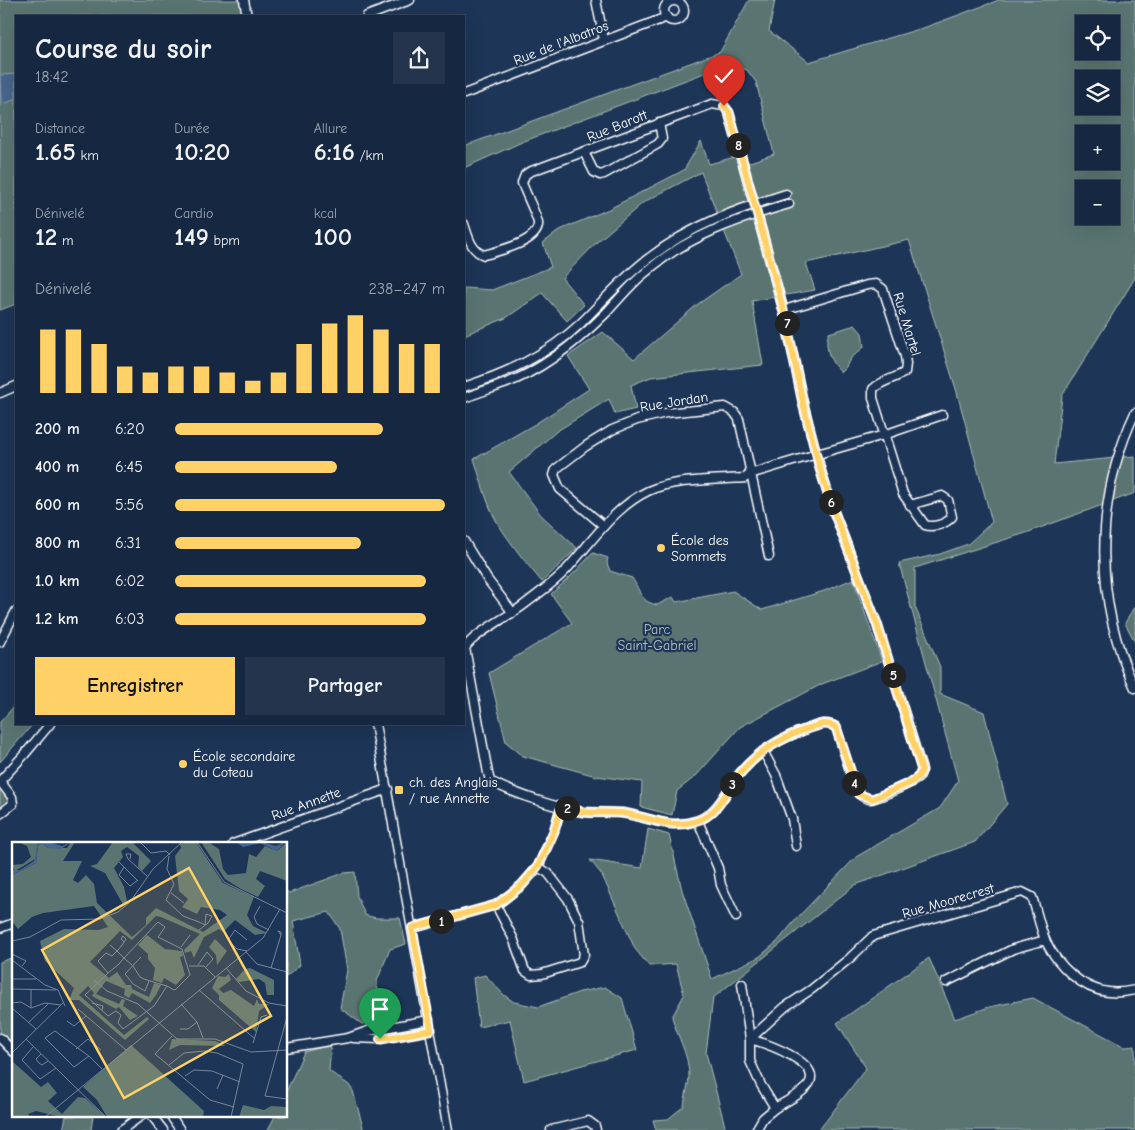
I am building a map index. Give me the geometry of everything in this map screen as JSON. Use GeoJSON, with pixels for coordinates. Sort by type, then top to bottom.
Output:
{"type":"FeatureCollection","features":[{"type":"Feature","properties":{"kind":"street"},"geometry":{"type":"LineString","coordinates":[[244,0],[247,15]]}},
{"type":"Feature","properties":{"kind":"street"},"geometry":{"type":"LineString","coordinates":[[369,15],[410,0]]}},
{"type":"Feature","properties":{"kind":"street"},"geometry":{"type":"LineString","coordinates":[[596,0],[604,40]]}},
{"type":"Feature","properties":{"kind":"street","name":"Rue de l'Albatros"},"geometry":{"type":"LineString","coordinates":[[465,94],[667,17]]}},
{"type":"Feature","properties":{"kind":"street","name":"Rue Barott"},"geometry":{"type":"LineString","coordinates":[[465,226],[474,249],[484,255],[529,240],[536,233],[538,223],[522,183],[525,175],[529,172],[712,104],[724,106],[729,112],[784,310],[803,403],[816,454],[832,507],[877,624],[922,770],[919,776],[872,799],[858,794],[836,727],[830,723],[786,736],[763,751]]}},
{"type":"Feature","properties":{"kind":"street","name":"Rue Barott"},"geometry":{"type":"LineString","coordinates":[[584,152],[594,172],[600,175],[604,174],[658,144],[662,139],[659,123]]}},
{"type":"Feature","properties":{"kind":"street"},"geometry":{"type":"LineString","coordinates":[[465,387],[496,376],[540,354],[560,341],[650,256],[686,233],[707,222],[753,204],[786,194]]}},
{"type":"Feature","properties":{"kind":"street"},"geometry":{"type":"LineString","coordinates":[[465,398],[505,384],[549,361],[586,331],[646,272],[704,234],[756,214],[789,204]]}},
{"type":"Feature","properties":{"kind":"street","name":"Rue Martel"},"geometry":{"type":"LineString","coordinates":[[784,310],[867,285],[876,284],[883,289],[906,364],[905,372],[879,383],[873,389],[873,398],[903,494],[910,505],[925,525],[929,526],[949,520],[952,517],[948,500],[942,496],[910,505]]}},
{"type":"Feature","properties":{"kind":"street"},"geometry":{"type":"LineString","coordinates":[[0,393],[15,386]]}},
{"type":"Feature","properties":{"kind":"street","name":"Rue Jordan"},"geometry":{"type":"LineString","coordinates":[[604,526],[560,489],[554,475],[556,469],[586,446],[612,430],[637,420],[666,413],[725,407],[734,412],[739,419],[750,474]]}},
{"type":"Feature","properties":{"kind":"street"},"geometry":{"type":"LineString","coordinates":[[1135,413],[1124,439],[1111,481],[1105,523],[1104,550],[1110,616],[1122,657],[1135,688]]}},
{"type":"Feature","properties":{"kind":"street"},"geometry":{"type":"LineString","coordinates":[[796,846],[792,819],[776,775],[763,751],[740,772],[717,806],[708,815],[698,821],[670,825],[621,813],[583,812],[561,807],[502,787],[490,781],[465,648],[478,634],[513,613],[551,584],[604,526],[629,503],[656,488],[683,483],[745,478],[750,474],[942,415]]}},
{"type":"Feature","properties":{"kind":"street"},"geometry":{"type":"LineString","coordinates":[[750,474],[769,556]]}},
{"type":"Feature","properties":{"kind":"street"},"geometry":{"type":"LineString","coordinates":[[465,543],[487,578],[513,613]]}},
{"type":"Feature","properties":{"kind":"street"},"geometry":{"type":"LineString","coordinates":[[0,642],[15,613]]}},
{"type":"Feature","properties":{"kind":"street"},"geometry":{"type":"LineString","coordinates":[[0,814],[13,804],[12,797],[0,781],[26,754],[49,725]]}},
{"type":"Feature","properties":{"kind":"street"},"geometry":{"type":"LineString","coordinates":[[375,725],[448,1130]]}},
{"type":"Feature","properties":{"kind":"street","name":"Rue Annette"},"geometry":{"type":"LineString","coordinates":[[238,842],[388,788]]}},
{"type":"Feature","properties":{"kind":"street"},"geometry":{"type":"LineString","coordinates":[[412,928],[496,905],[522,885],[538,866],[554,831],[561,807]]}},
{"type":"Feature","properties":{"kind":"street"},"geometry":{"type":"LineString","coordinates":[[698,821],[715,862],[721,885],[736,917]]}},
{"type":"Feature","properties":{"kind":"street"},"geometry":{"type":"LineString","coordinates":[[496,905],[513,938],[525,971],[531,975],[542,974],[580,962],[584,956],[579,921],[568,898],[548,873],[538,866]]}},
{"type":"Feature","properties":{"kind":"street","name":"Rue Moorecrest"},"geometry":{"type":"LineString","coordinates":[[750,1039],[785,1007],[812,989],[873,936],[1022,892],[1032,897],[1045,940],[1067,972],[1093,988],[1113,992],[1135,990]]}},
{"type":"Feature","properties":{"kind":"street"},"geometry":{"type":"LineString","coordinates":[[0,928],[12,924]]}},
{"type":"Feature","properties":{"kind":"street"},"geometry":{"type":"LineString","coordinates":[[946,982],[1013,950],[1045,940]]}},
{"type":"Feature","properties":{"kind":"street"},"geometry":{"type":"LineString","coordinates":[[742,984],[750,1039],[750,1061],[775,1108]]}},
{"type":"Feature","properties":{"kind":"street"},"geometry":{"type":"LineString","coordinates":[[288,1048],[348,1038],[368,1031],[429,1020]]}},
{"type":"Feature","properties":{"kind":"street"},"geometry":{"type":"LineString","coordinates":[[348,1038],[380,1039],[431,1030]]}},
{"type":"Feature","properties":{"kind":"street"},"geometry":{"type":"LineString","coordinates":[[0,1038],[12,1050]]}},
{"type":"Feature","properties":{"kind":"street"},"geometry":{"type":"LineString","coordinates":[[750,1039],[767,1044],[796,1058],[809,1072],[811,1078],[809,1084],[793,1098],[775,1108],[763,1118],[756,1130]]}},
{"type":"Feature","properties":{"kind":"street"},"geometry":{"type":"LineString","coordinates":[[121,1130],[138,1118]]}},
{"type":"Feature","properties":{"kind":"street"},"geometry":{"type":"LineString","coordinates":[[154,1118],[163,1130]]}},
{"type":"Feature","properties":{"kind":"street"},"geometry":{"type":"LineString","coordinates":[[173,1118],[180,1130]]}},
{"type":"Feature","properties":{"kind":"street"},"geometry":{"type":"LineString","coordinates":[[551,1130],[588,1121],[595,1126],[596,1130]]}},
{"type":"Feature","properties":{"kind":"green space"},"geometry":{"type":"Polygon","coordinates":[[[0,0],[245,0],[248,15],[15,15],[15,304],[0,310],[0,0]]]}},
{"type":"Feature","properties":{"kind":"green space"},"geometry":{"type":"Polygon","coordinates":[[[749,0],[775,0],[769,31],[809,62],[926,27],[999,0],[1135,0],[1135,278],[1062,396],[1054,464],[1135,456],[1135,493],[1026,533],[915,568],[915,607],[940,667],[940,694],[984,712],[1007,804],[975,842],[855,885],[713,998],[706,1053],[726,1130],[656,1130],[653,1120],[668,1119],[684,1106],[689,1079],[688,1068],[685,1053],[672,1017],[684,995],[676,964],[649,966],[635,949],[602,875],[590,860],[642,868],[648,829],[669,835],[682,890],[712,979],[759,957],[777,942],[798,917],[856,857],[940,808],[958,781],[899,563],[940,554],[968,544],[992,522],[956,389],[909,240],[806,263],[815,290],[752,301],[763,365],[651,377],[631,385],[636,409],[615,414],[609,399],[557,431],[509,472],[541,515],[577,548],[542,582],[507,538],[493,515],[474,459],[535,424],[589,389],[568,356],[603,332],[634,359],[698,304],[741,274],[701,172],[644,202],[598,241],[562,278],[584,305],[567,321],[542,293],[506,318],[465,335],[465,288],[492,290],[551,267],[543,243],[560,230],[609,209],[684,170],[701,141],[709,164],[735,157],[738,166],[774,154],[756,82],[747,70],[723,63],[715,69],[522,142],[465,168],[465,146],[720,52],[749,0]]]}},
{"type":"Feature","properties":{"kind":"green space"},"geometry":{"type":"Polygon","coordinates":[[[855,325],[862,333],[864,347],[850,359],[841,372],[831,360],[827,338],[829,333],[855,325]]]}},
{"type":"Feature","properties":{"kind":"green space","name":"Parc Saint-Gabriel"},"geometry":{"type":"Polygon","coordinates":[[[593,553],[608,558],[607,563],[610,571],[632,578],[641,595],[647,601],[657,605],[673,597],[676,602],[733,591],[762,610],[824,591],[853,579],[882,661],[822,684],[740,727],[696,776],[677,791],[672,815],[641,807],[642,782],[596,776],[523,756],[506,742],[489,673],[572,623],[551,594],[593,553]]]}},
{"type":"Feature","properties":{"kind":"green space"},"geometry":{"type":"Polygon","coordinates":[[[1135,608],[1135,642],[1125,623],[1135,608]]]}},
{"type":"Feature","properties":{"kind":"green space"},"geometry":{"type":"Polygon","coordinates":[[[15,705],[15,725],[32,725],[0,762],[0,722],[15,705]]]}},
{"type":"Feature","properties":{"kind":"green space"},"geometry":{"type":"Polygon","coordinates":[[[0,789],[9,798],[7,806],[0,811],[0,789]]]}},
{"type":"Feature","properties":{"kind":"green space"},"geometry":{"type":"Polygon","coordinates":[[[355,872],[357,896],[365,915],[376,918],[400,918],[406,944],[390,949],[377,981],[384,1020],[362,1024],[340,1008],[347,970],[340,929],[329,912],[293,921],[300,965],[288,975],[288,892],[344,873],[355,872]]]}},
{"type":"Feature","properties":{"kind":"green space"},"geometry":{"type":"Polygon","coordinates":[[[12,958],[12,1045],[0,1034],[0,962],[12,958]]]}},
{"type":"Feature","properties":{"kind":"green space"},"geometry":{"type":"Polygon","coordinates":[[[929,958],[955,1019],[989,1007],[1033,998],[1125,1047],[1135,1046],[1135,1130],[819,1130],[866,1068],[837,1023],[929,958]]]}},
{"type":"Feature","properties":{"kind":"green space"},"geometry":{"type":"Polygon","coordinates":[[[485,975],[504,995],[514,1002],[538,1007],[580,992],[605,987],[622,998],[637,1050],[524,1081],[510,1020],[479,1027],[473,978],[485,975]]]}},
{"type":"Feature","properties":{"kind":"green space"},"geometry":{"type":"Polygon","coordinates":[[[331,1045],[329,1071],[349,1085],[353,1091],[363,1127],[362,1130],[268,1130],[274,1118],[288,1118],[288,1088],[304,1052],[331,1045]]]}},
{"type":"Feature","properties":{"kind":"green space"},"geometry":{"type":"Polygon","coordinates":[[[66,1118],[93,1118],[91,1130],[63,1130],[66,1118]]]}},
{"type":"Feature","properties":{"kind":"water"},"geometry":{"type":"Polygon","coordinates":[[[15,74],[15,99],[1,103],[0,75],[15,74]]]}},
{"type":"Feature","properties":{"kind":"place","name":"École des Sommets"},"geometry":{"type":"Point","coordinates":[661,548]}},
{"type":"Feature","properties":{"kind":"place","name":"École secondaire du Coteau"},"geometry":{"type":"Point","coordinates":[183,764]}},
{"type":"Feature","properties":{"kind":"place","name":"ch. des Anglais / rue Annette"},"geometry":{"type":"Point","coordinates":[399,790]}},
{"type":"Feature","properties":{"kind":"route"},"geometry":{"type":"LineString","coordinates":[[380,1039],[431,1030],[412,928],[496,905],[522,885],[538,866],[545,853],[561,807],[583,812],[621,813],[670,825],[698,821],[717,806],[740,772],[763,751],[786,736],[830,723],[836,727],[858,794],[872,799],[910,783],[919,776],[922,770],[877,624],[832,507],[819,465],[803,403],[784,312],[729,112],[724,106]]}}]}
